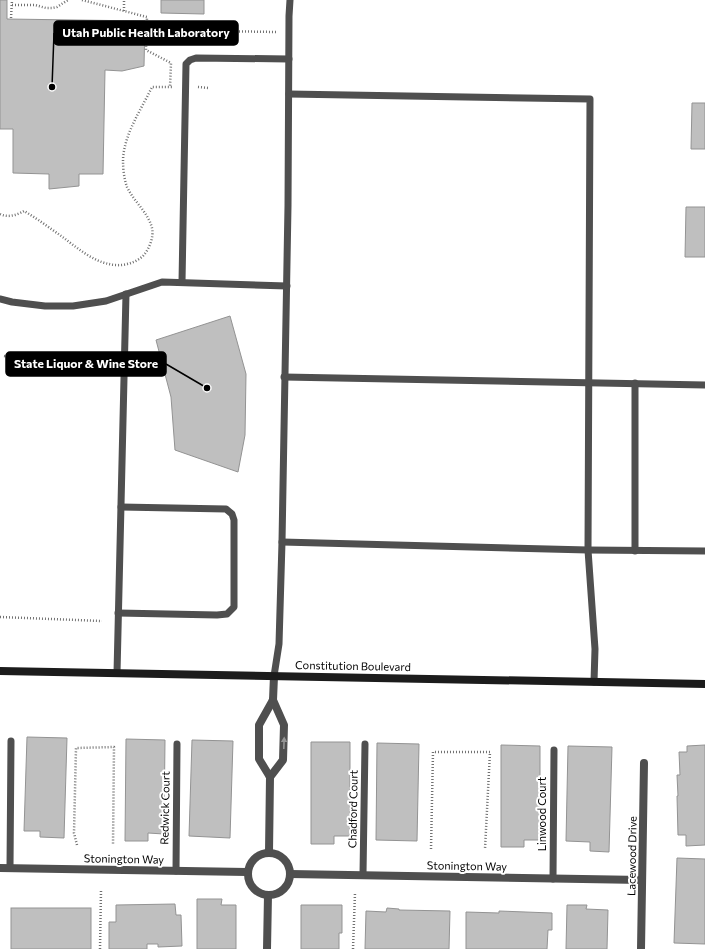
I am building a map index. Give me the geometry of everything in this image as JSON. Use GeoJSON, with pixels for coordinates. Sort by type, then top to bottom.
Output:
{"type":"FeatureCollection","features":[{"type":"Feature","properties":{"kind":"main road","name":"Constitution Boulevard"},"geometry":{"type":"LineString","coordinates":[[0,671],[705,684]]}},
{"type":"Feature","properties":{"kind":"street"},"geometry":{"type":"LineString","coordinates":[[270,777],[283,760],[284,725],[273,700],[274,676]]}},
{"type":"Feature","properties":{"kind":"street"},"geometry":{"type":"LineString","coordinates":[[269,852],[270,777],[259,759],[259,725],[273,700]]}},
{"type":"Feature","properties":{"kind":"street","name":"Lacewood Drive"},"geometry":{"type":"LineString","coordinates":[[641,949],[644,763]]}},
{"type":"Feature","properties":{"kind":"street"},"geometry":{"type":"LineString","coordinates":[[269,852],[286,860],[290,869],[290,874],[287,885],[284,889],[274,895],[263,895],[254,890],[249,882],[247,872],[254,858],[269,852]]}},
{"type":"Feature","properties":{"kind":"street","name":"Stonington Way"},"geometry":{"type":"LineString","coordinates":[[0,868],[247,872]]}},
{"type":"Feature","properties":{"kind":"street","name":"Stonington Way"},"geometry":{"type":"LineString","coordinates":[[290,874],[642,880]]}},
{"type":"Feature","properties":{"kind":"street"},"geometry":{"type":"LineString","coordinates":[[267,949],[268,895]]}},
{"type":"Feature","properties":{"kind":"lane"},"geometry":{"type":"LineString","coordinates":[[274,676],[279,644],[282,542],[284,377],[287,286],[290,0]]}},
{"type":"Feature","properties":{"kind":"lane"},"geometry":{"type":"LineString","coordinates":[[182,282],[186,64],[190,60],[196,58],[289,59]]}},
{"type":"Feature","properties":{"kind":"lane"},"geometry":{"type":"LineString","coordinates":[[289,94],[590,99],[588,550],[594,649],[594,682]]}},
{"type":"Feature","properties":{"kind":"lane"},"geometry":{"type":"LineString","coordinates":[[0,299],[45,306],[66,306],[106,301],[162,282],[287,286]]}},
{"type":"Feature","properties":{"kind":"lane"},"geometry":{"type":"LineString","coordinates":[[117,673],[126,294]]}},
{"type":"Feature","properties":{"kind":"lane"},"geometry":{"type":"LineString","coordinates":[[284,377],[705,385]]}},
{"type":"Feature","properties":{"kind":"lane"},"geometry":{"type":"LineString","coordinates":[[635,383],[635,551]]}},
{"type":"Feature","properties":{"kind":"lane"},"geometry":{"type":"LineString","coordinates":[[118,613],[217,615],[227,614],[234,607],[234,520],[232,514],[226,509],[121,507]]}},
{"type":"Feature","properties":{"kind":"lane"},"geometry":{"type":"LineString","coordinates":[[282,542],[588,550],[705,551]]}},
{"type":"Feature","properties":{"kind":"lane"},"geometry":{"type":"LineString","coordinates":[[10,868],[11,741]]}},
{"type":"Feature","properties":{"kind":"lane","name":"Redwick Court"},"geometry":{"type":"LineString","coordinates":[[176,871],[177,744]]}},
{"type":"Feature","properties":{"kind":"lane","name":"Chadford Court"},"geometry":{"type":"LineString","coordinates":[[364,875],[366,744]]}},
{"type":"Feature","properties":{"kind":"lane","name":"Linwood Court"},"geometry":{"type":"LineString","coordinates":[[553,878],[554,750]]}},
{"type":"Feature","properties":{"kind":"path"},"geometry":{"type":"LineString","coordinates":[[11,18],[12,0]]}},
{"type":"Feature","properties":{"kind":"path"},"geometry":{"type":"LineString","coordinates":[[12,5],[36,5],[52,8],[57,7],[68,0]]}},
{"type":"Feature","properties":{"kind":"path"},"geometry":{"type":"LineString","coordinates":[[0,214],[2,216],[17,215],[24,211],[37,218],[79,249],[107,264],[128,264],[138,260],[151,244],[152,231],[150,222],[127,186],[124,168],[124,150],[128,136],[152,87],[170,87],[171,63],[145,50],[147,17],[82,0]]}},
{"type":"Feature","properties":{"kind":"path"},"geometry":{"type":"LineString","coordinates":[[124,0],[124,11]]}},
{"type":"Feature","properties":{"kind":"path"},"geometry":{"type":"LineString","coordinates":[[146,30],[278,32]]}},
{"type":"Feature","properties":{"kind":"path"},"geometry":{"type":"LineString","coordinates":[[4,356],[54,366],[110,362]]}},
{"type":"Feature","properties":{"kind":"path"},"geometry":{"type":"LineString","coordinates":[[0,617],[102,621]]}},
{"type":"Feature","properties":{"kind":"path"},"geometry":{"type":"LineString","coordinates":[[77,845],[74,833],[76,748],[114,747],[113,845]]}},
{"type":"Feature","properties":{"kind":"path"},"geometry":{"type":"LineString","coordinates":[[431,848],[433,752],[490,752],[485,849]]}},
{"type":"Feature","properties":{"kind":"path"},"geometry":{"type":"LineString","coordinates":[[100,949],[101,890]]}},
{"type":"Feature","properties":{"kind":"path"},"geometry":{"type":"LineString","coordinates":[[353,949],[355,893]]}},
{"type":"Feature","properties":{"kind":"building"},"geometry":{"type":"Polygon","coordinates":[[[0,0],[7,0],[7,19],[145,21],[144,66],[122,71],[105,70],[103,174],[79,174],[79,186],[49,189],[49,174],[13,173],[13,129],[0,129],[0,0]]]}},
{"type":"Feature","properties":{"kind":"building"},"geometry":{"type":"Polygon","coordinates":[[[161,0],[204,0],[204,14],[161,13],[161,0]]]}},
{"type":"Feature","properties":{"kind":"building"},"geometry":{"type":"Polygon","coordinates":[[[692,103],[705,103],[705,149],[691,149],[692,103]]]}},
{"type":"Feature","properties":{"kind":"building"},"geometry":{"type":"Polygon","coordinates":[[[686,207],[705,207],[705,257],[685,257],[686,207]]]}},
{"type":"Feature","properties":{"kind":"building"},"geometry":{"type":"Polygon","coordinates":[[[230,316],[246,374],[245,435],[238,472],[175,450],[171,397],[156,340],[230,316]]]}},
{"type":"Feature","properties":{"kind":"building"},"geometry":{"type":"Polygon","coordinates":[[[27,737],[67,738],[64,838],[40,837],[40,831],[24,831],[27,737]]]}},
{"type":"Feature","properties":{"kind":"building"},"geometry":{"type":"Polygon","coordinates":[[[126,739],[165,740],[164,834],[148,833],[148,841],[125,841],[126,739]]]}},
{"type":"Feature","properties":{"kind":"building"},"geometry":{"type":"Polygon","coordinates":[[[192,740],[233,741],[230,838],[189,836],[192,740]]]}},
{"type":"Feature","properties":{"kind":"building"},"geometry":{"type":"Polygon","coordinates":[[[311,742],[350,742],[350,836],[334,836],[334,844],[311,844],[311,742]]]}},
{"type":"Feature","properties":{"kind":"building"},"geometry":{"type":"Polygon","coordinates":[[[377,743],[419,744],[417,841],[376,840],[377,743]]]}},
{"type":"Feature","properties":{"kind":"building"},"geometry":{"type":"Polygon","coordinates":[[[501,745],[540,746],[540,840],[524,840],[524,847],[501,847],[501,745]]]}},
{"type":"Feature","properties":{"kind":"building"},"geometry":{"type":"Polygon","coordinates":[[[705,745],[705,845],[686,846],[686,835],[678,835],[677,775],[680,775],[679,752],[687,752],[687,746],[705,745]]]}},
{"type":"Feature","properties":{"kind":"building"},"geometry":{"type":"Polygon","coordinates":[[[568,746],[612,747],[609,852],[590,851],[590,842],[566,841],[568,746]]]}},
{"type":"Feature","properties":{"kind":"building"},"geometry":{"type":"Polygon","coordinates":[[[677,858],[705,859],[705,944],[674,943],[677,858]]]}},
{"type":"Feature","properties":{"kind":"building"},"geometry":{"type":"Polygon","coordinates":[[[197,899],[222,899],[221,905],[236,905],[236,949],[197,949],[197,899]]]}},
{"type":"Feature","properties":{"kind":"building"},"geometry":{"type":"Polygon","coordinates":[[[175,904],[176,915],[181,915],[182,946],[158,947],[158,944],[147,944],[147,949],[109,949],[109,922],[116,922],[116,905],[175,904]]]}},
{"type":"Feature","properties":{"kind":"building"},"geometry":{"type":"Polygon","coordinates":[[[301,905],[342,905],[342,933],[339,933],[339,949],[301,949],[301,905]]]}},
{"type":"Feature","properties":{"kind":"building"},"geometry":{"type":"Polygon","coordinates":[[[567,905],[587,905],[586,909],[608,910],[607,949],[566,949],[567,905]]]}},
{"type":"Feature","properties":{"kind":"building"},"geometry":{"type":"Polygon","coordinates":[[[11,908],[91,908],[91,949],[11,949],[11,908]]]}},
{"type":"Feature","properties":{"kind":"building"},"geometry":{"type":"Polygon","coordinates":[[[387,908],[399,910],[450,911],[449,949],[365,949],[366,911],[386,912],[387,908]]]}},
{"type":"Feature","properties":{"kind":"building"},"geometry":{"type":"Polygon","coordinates":[[[499,911],[552,913],[552,930],[548,930],[547,949],[466,949],[466,912],[499,913],[499,911]]]}},
{"type":"Feature","properties":{"kind":"place","name":"Utah Public Health Laboratory"},"geometry":{"type":"Point","coordinates":[52,87]}},
{"type":"Feature","properties":{"kind":"place","name":"State Liquor & Wine Store"},"geometry":{"type":"Point","coordinates":[207,388]}}]}
